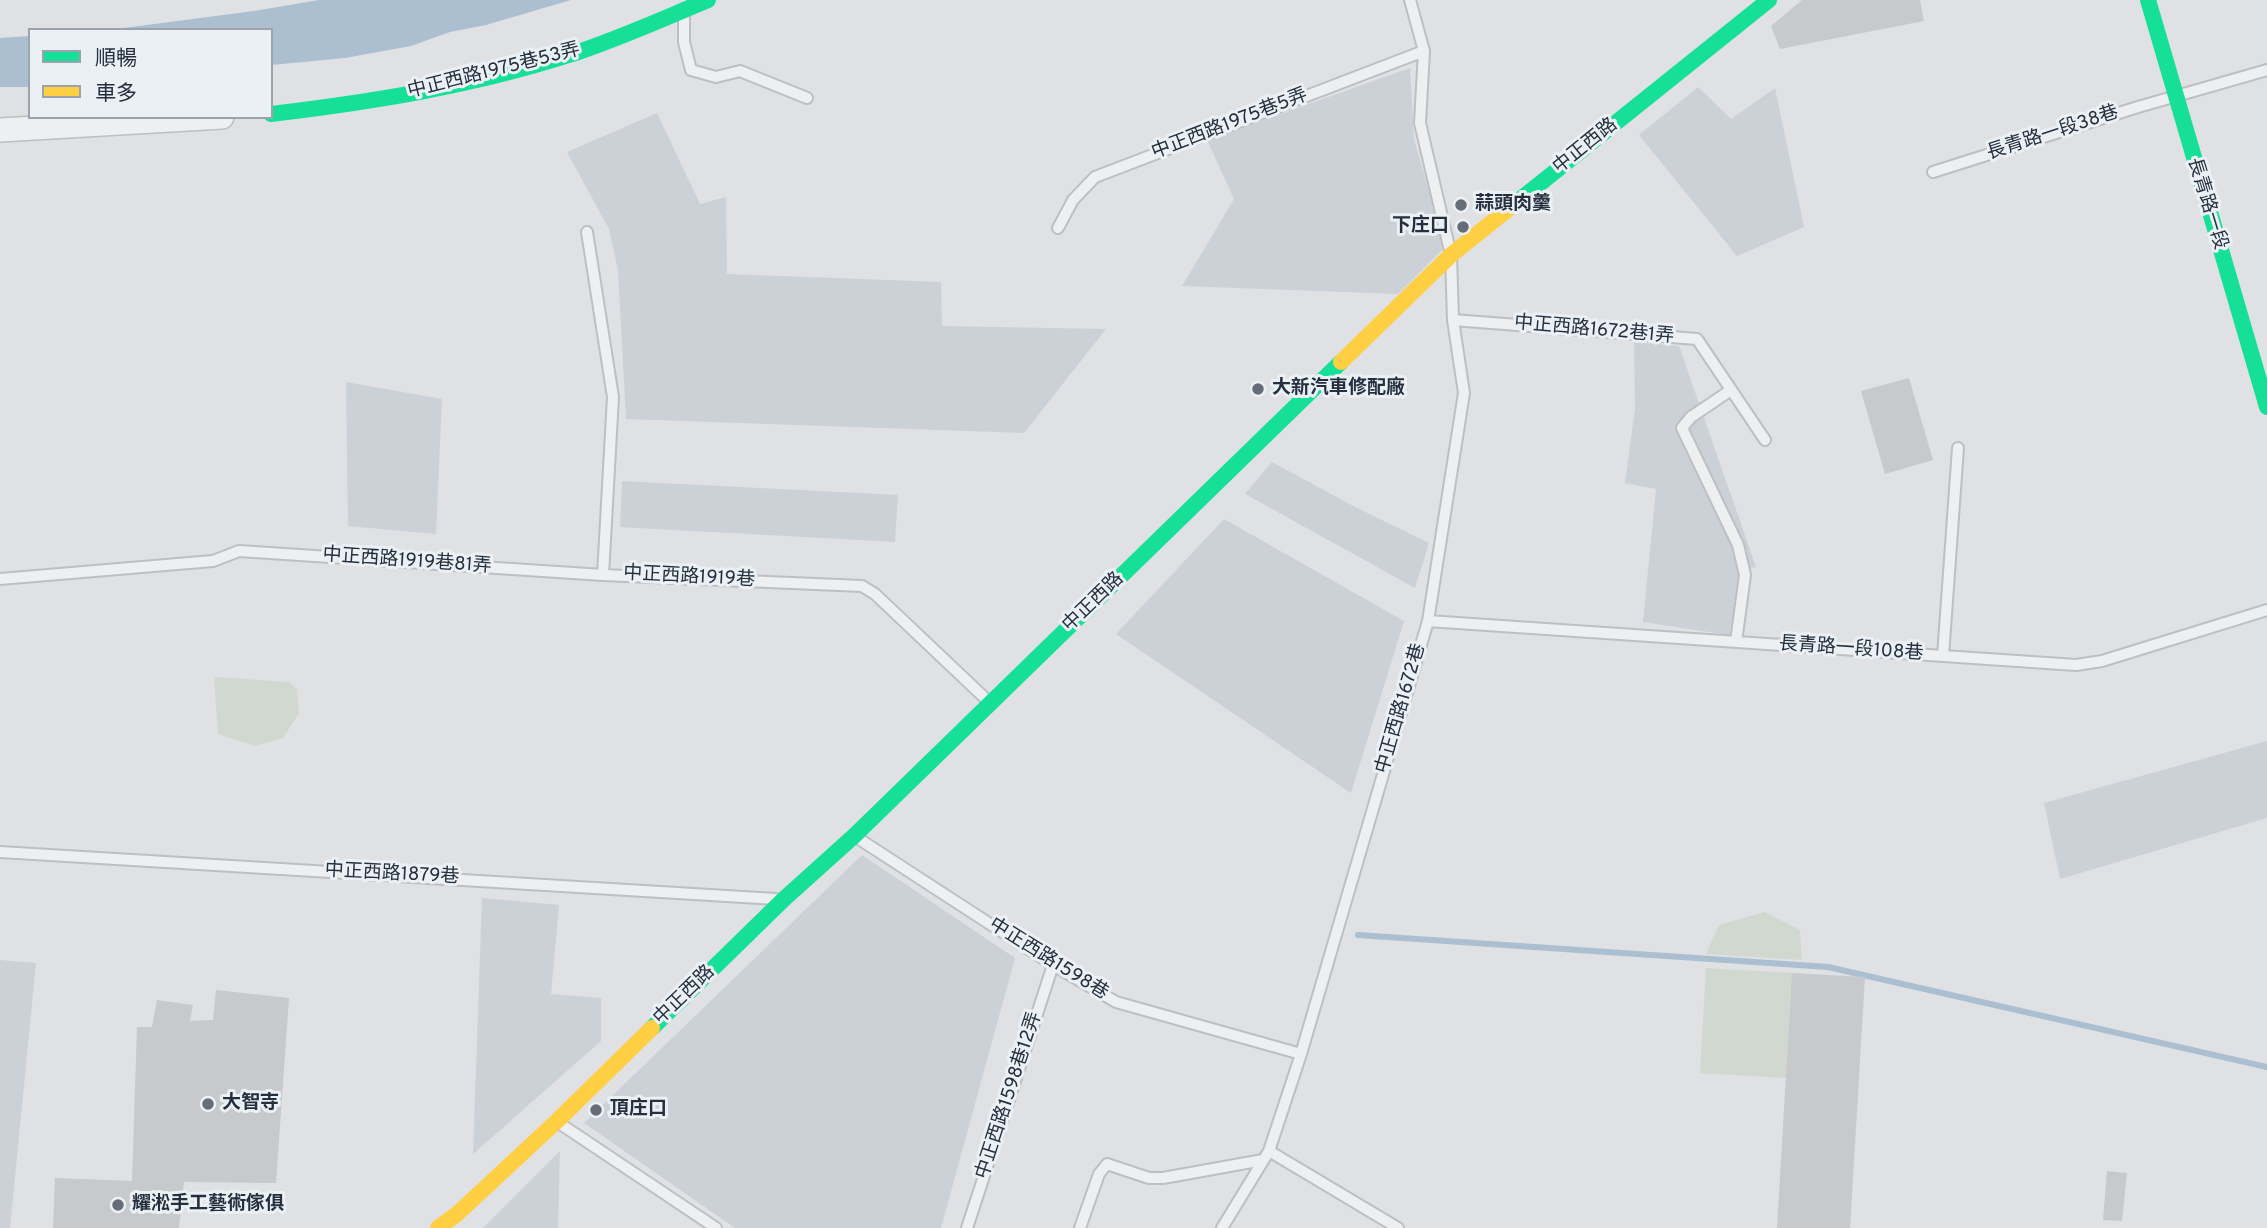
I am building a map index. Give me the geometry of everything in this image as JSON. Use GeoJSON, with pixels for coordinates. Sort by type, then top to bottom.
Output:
{"type":"FeatureCollection","features":[{"type":"Feature","properties":{"kind":"main road","name":"中正西路1975巷53弄"},"geometry":{"type":"LineString","coordinates":[[273,114],[358,104],[450,87],[569,55],[708,0]]}},
{"type":"Feature","properties":{"kind":"main road","name":"中正西路"},"geometry":{"type":"LineString","coordinates":[[438,1228],[457,1214],[557,1121],[784,899],[854,836],[1451,255],[1769,0]]}},
{"type":"Feature","properties":{"kind":"main road","name":"長青路一段"},"geometry":{"type":"LineString","coordinates":[[2148,0],[2267,407]]}},
{"type":"Feature","properties":{"kind":"street"},"geometry":{"type":"LineString","coordinates":[[0,130],[188,119]]}},
{"type":"Feature","properties":{"kind":"lane","name":"中正西路1672巷"},"geometry":{"type":"LineString","coordinates":[[1222,1228],[1266,1156],[1301,1054],[1428,621],[1464,393],[1453,320],[1451,255],[1420,123],[1424,51],[1410,0]]}},
{"type":"Feature","properties":{"kind":"lane"},"geometry":{"type":"LineString","coordinates":[[684,10],[684,42],[691,70],[716,77],[740,71],[807,98]]}},
{"type":"Feature","properties":{"kind":"lane","name":"中正西路1975巷5弄"},"geometry":{"type":"LineString","coordinates":[[1058,228],[1073,200],[1095,177],[1424,51]]}},
{"type":"Feature","properties":{"kind":"lane","name":"長青路一段38巷"},"geometry":{"type":"LineString","coordinates":[[1933,172],[2267,70]]}},
{"type":"Feature","properties":{"kind":"lane","name":"中正西路1919巷"},"geometry":{"type":"LineString","coordinates":[[587,232],[614,397],[603,575],[862,586],[875,594],[990,703]]}},
{"type":"Feature","properties":{"kind":"lane","name":"中正西路1672巷1弄"},"geometry":{"type":"LineString","coordinates":[[1453,320],[1697,339],[1765,440]]}},
{"type":"Feature","properties":{"kind":"lane"},"geometry":{"type":"LineString","coordinates":[[1731,390],[1691,417],[1682,428],[1738,545],[1745,575],[1737,642]]}},
{"type":"Feature","properties":{"kind":"lane"},"geometry":{"type":"LineString","coordinates":[[1943,656],[1958,448]]}},
{"type":"Feature","properties":{"kind":"lane","name":"中正西路1919巷81弄"},"geometry":{"type":"LineString","coordinates":[[0,579],[213,561],[239,551],[603,575]]}},
{"type":"Feature","properties":{"kind":"lane","name":"長青路一段108巷"},"geometry":{"type":"LineString","coordinates":[[1428,621],[2076,665],[2102,662],[2267,610]]}},
{"type":"Feature","properties":{"kind":"lane","name":"中正西路1598巷"},"geometry":{"type":"LineString","coordinates":[[854,836],[1053,965],[1116,1002],[1301,1054]]}},
{"type":"Feature","properties":{"kind":"lane","name":"中正西路1879巷"},"geometry":{"type":"LineString","coordinates":[[0,852],[784,899]]}},
{"type":"Feature","properties":{"kind":"lane","name":"中正西路1598巷12弄"},"geometry":{"type":"LineString","coordinates":[[967,1228],[1053,965]]}},
{"type":"Feature","properties":{"kind":"lane"},"geometry":{"type":"LineString","coordinates":[[557,1121],[716,1228]]}},
{"type":"Feature","properties":{"kind":"lane"},"geometry":{"type":"LineString","coordinates":[[1080,1228],[1098,1174],[1107,1164],[1149,1178],[1163,1178],[1266,1156],[1398,1228]]}},
{"type":"Feature","properties":{"kind":"shaded area"},"geometry":{"type":"Polygon","coordinates":[[[1410,68],[1414,139],[1445,247],[1398,294],[1182,286],[1234,199],[1207,140],[1410,68]]]}},
{"type":"Feature","properties":{"kind":"shaded area"},"geometry":{"type":"Polygon","coordinates":[[[1698,87],[1731,119],[1775,88],[1804,227],[1737,256],[1639,135],[1698,87]]]}},
{"type":"Feature","properties":{"kind":"shaded area"},"geometry":{"type":"Polygon","coordinates":[[[657,113],[700,204],[726,197],[727,274],[941,282],[942,326],[1106,329],[1024,433],[626,419],[618,270],[609,229],[567,152],[657,113]]]}},
{"type":"Feature","properties":{"kind":"shaded area"},"geometry":{"type":"Polygon","coordinates":[[[1634,342],[1679,346],[1756,567],[1741,571],[1735,636],[1643,622],[1656,489],[1625,483],[1635,409],[1634,342]]]}},
{"type":"Feature","properties":{"kind":"shaded area"},"geometry":{"type":"Polygon","coordinates":[[[346,382],[442,399],[436,534],[348,526],[346,382]]]}},
{"type":"Feature","properties":{"kind":"shaded area"},"geometry":{"type":"Polygon","coordinates":[[[1272,462],[1429,543],[1415,588],[1245,494],[1272,462]]]}},
{"type":"Feature","properties":{"kind":"shaded area"},"geometry":{"type":"Polygon","coordinates":[[[622,481],[898,495],[895,542],[620,527],[622,481]]]}},
{"type":"Feature","properties":{"kind":"shaded area"},"geometry":{"type":"Polygon","coordinates":[[[1224,519],[1404,621],[1351,793],[1116,634],[1224,519]]]}},
{"type":"Feature","properties":{"kind":"shaded area"},"geometry":{"type":"Polygon","coordinates":[[[214,677],[289,682],[297,689],[299,713],[283,738],[255,746],[218,734],[214,677]]]}},
{"type":"Feature","properties":{"kind":"shaded area"},"geometry":{"type":"Polygon","coordinates":[[[2267,741],[2267,818],[2060,879],[2044,803],[2267,741]]]}},
{"type":"Feature","properties":{"kind":"shaded area"},"geometry":{"type":"Polygon","coordinates":[[[862,855],[1015,958],[941,1228],[735,1228],[584,1123],[862,855]]]}},
{"type":"Feature","properties":{"kind":"shaded area"},"geometry":{"type":"Polygon","coordinates":[[[482,898],[559,905],[551,994],[601,998],[601,1041],[473,1154],[482,898]]]}},
{"type":"Feature","properties":{"kind":"shaded area"},"geometry":{"type":"Polygon","coordinates":[[[1765,912],[1800,930],[1802,960],[1706,954],[1719,925],[1765,912]]]}},
{"type":"Feature","properties":{"kind":"shaded area"},"geometry":{"type":"Polygon","coordinates":[[[0,960],[36,963],[10,1228],[0,1228],[0,960]]]}},
{"type":"Feature","properties":{"kind":"shaded area"},"geometry":{"type":"Polygon","coordinates":[[[1706,968],[1792,973],[1786,1078],[1700,1073],[1706,968]]]}},
{"type":"Feature","properties":{"kind":"shaded area"},"geometry":{"type":"Polygon","coordinates":[[[560,1151],[558,1228],[483,1228],[560,1151]]]}},
{"type":"Feature","properties":{"kind":"water"},"geometry":{"type":"Polygon","coordinates":[[[319,0],[571,0],[486,25],[450,32],[411,46],[345,58],[273,65],[273,28],[123,28],[319,0]]]}},
{"type":"Feature","properties":{"kind":"water"},"geometry":{"type":"Polygon","coordinates":[[[28,36],[28,87],[0,87],[0,38],[28,36]]]}},
{"type":"Feature","properties":{"kind":"building"},"geometry":{"type":"Polygon","coordinates":[[[1802,0],[1920,0],[1924,21],[1780,49],[1771,26],[1802,0]]]}},
{"type":"Feature","properties":{"kind":"building"},"geometry":{"type":"Polygon","coordinates":[[[1909,378],[1933,460],[1885,474],[1861,391],[1909,378]]]}},
{"type":"Feature","properties":{"kind":"building"},"geometry":{"type":"Polygon","coordinates":[[[1792,973],[1865,977],[1850,1228],[1777,1228],[1792,973]]]}},
{"type":"Feature","properties":{"kind":"building","name":"大智寺"},"geometry":{"type":"Polygon","coordinates":[[[216,990],[289,998],[276,1183],[184,1182],[179,1228],[53,1228],[55,1178],[132,1181],[137,1027],[152,1027],[157,1000],[193,1005],[190,1021],[213,1020],[216,990]]]}},
{"type":"Feature","properties":{"kind":"building"},"geometry":{"type":"Polygon","coordinates":[[[2107,1171],[2127,1173],[2122,1221],[2103,1220],[2107,1171]]]}},
{"type":"Feature","properties":{"kind":"waterway"},"geometry":{"type":"LineString","coordinates":[[1358,935],[1828,967],[2267,1067]]}},
{"type":"Feature","properties":{"kind":"traffic: fast"},"geometry":{"type":"LineString","coordinates":[[273,114],[384,98],[496,76],[587,49],[708,0]]}},
{"type":"Feature","properties":{"kind":"traffic: fast"},"geometry":{"type":"LineString","coordinates":[[1512,206],[1769,0]]}},
{"type":"Feature","properties":{"kind":"traffic: fast"},"geometry":{"type":"LineString","coordinates":[[2148,0],[2267,407]]}},
{"type":"Feature","properties":{"kind":"traffic: fast"},"geometry":{"type":"LineString","coordinates":[[652,1028],[784,899],[854,836],[1341,362]]}},
{"type":"Feature","properties":{"kind":"traffic: slow"},"geometry":{"type":"LineString","coordinates":[[1341,362],[1451,255],[1512,206]]}},
{"type":"Feature","properties":{"kind":"traffic: slow"},"geometry":{"type":"LineString","coordinates":[[438,1228],[457,1214],[557,1121],[652,1028]]}},
{"type":"Feature","properties":{"kind":"place","name":"蒜頭肉羹"},"geometry":{"type":"Point","coordinates":[1461,205]}},
{"type":"Feature","properties":{"kind":"place","name":"下庄口"},"geometry":{"type":"Point","coordinates":[1463,227]}},
{"type":"Feature","properties":{"kind":"place","name":"大新汽車修配廠"},"geometry":{"type":"Point","coordinates":[1258,389]}},
{"type":"Feature","properties":{"kind":"place","name":"大智寺"},"geometry":{"type":"Point","coordinates":[208,1104]}},
{"type":"Feature","properties":{"kind":"place","name":"頂庄口"},"geometry":{"type":"Point","coordinates":[596,1110]}},
{"type":"Feature","properties":{"kind":"place","name":"耀淞手工藝術傢俱"},"geometry":{"type":"Point","coordinates":[118,1205]}}]}
